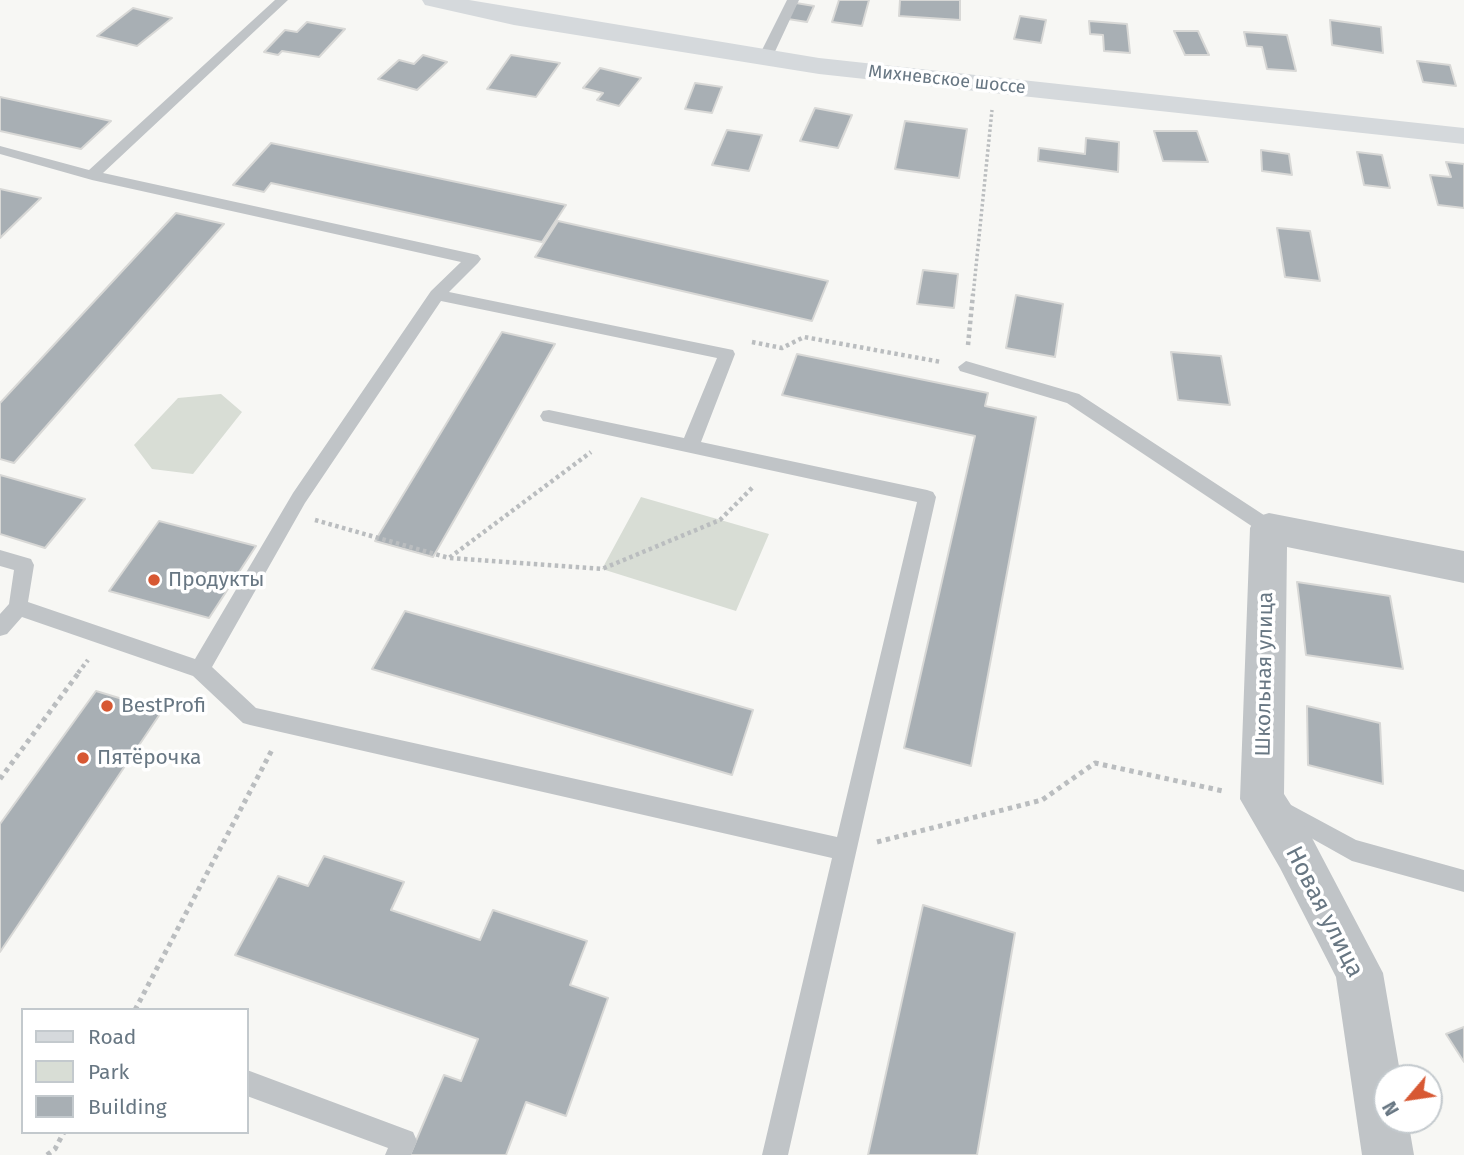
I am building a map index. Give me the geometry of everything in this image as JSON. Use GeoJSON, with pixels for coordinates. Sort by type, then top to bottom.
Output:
{"type":"FeatureCollection","features":[{"type":"Feature","properties":{"kind":"street","name":"Михневское шоссе"},"geometry":{"type":"LineString","coordinates":[[434,0],[514,17],[765,58],[1464,136]]}},
{"type":"Feature","properties":{"kind":"street"},"geometry":{"type":"LineString","coordinates":[[1269,528],[1464,567]]}},
{"type":"Feature","properties":{"kind":"street","name":"Школьная улица"},"geometry":{"type":"LineString","coordinates":[[1262,799],[1269,528]]}},
{"type":"Feature","properties":{"kind":"street","name":"Новая улица"},"geometry":{"type":"LineString","coordinates":[[1262,799],[1296,853],[1359,973],[1388,1155]]}},
{"type":"Feature","properties":{"kind":"lane"},"geometry":{"type":"LineString","coordinates":[[92,175],[282,0]]}},
{"type":"Feature","properties":{"kind":"lane"},"geometry":{"type":"LineString","coordinates":[[765,58],[793,0]]}},
{"type":"Feature","properties":{"kind":"lane"},"geometry":{"type":"LineString","coordinates":[[0,150],[92,175],[473,258],[437,295],[290,513],[200,669]]}},
{"type":"Feature","properties":{"kind":"lane"},"geometry":{"type":"LineString","coordinates":[[437,295],[727,354],[690,446]]}},
{"type":"Feature","properties":{"kind":"lane"},"geometry":{"type":"LineString","coordinates":[[966,367],[1073,398],[1269,528]]}},
{"type":"Feature","properties":{"kind":"lane"},"geometry":{"type":"LineString","coordinates":[[549,416],[927,498],[775,1155]]}},
{"type":"Feature","properties":{"kind":"lane"},"geometry":{"type":"LineString","coordinates":[[0,558],[24,565],[18,607],[0,628]]}},
{"type":"Feature","properties":{"kind":"lane"},"geometry":{"type":"LineString","coordinates":[[18,607],[200,669],[250,716],[846,850]]}},
{"type":"Feature","properties":{"kind":"lane"},"geometry":{"type":"LineString","coordinates":[[1262,799],[1352,849],[1464,881]]}},
{"type":"Feature","properties":{"kind":"lane"},"geometry":{"type":"LineString","coordinates":[[248,1083],[404,1141],[398,1155]]}},
{"type":"Feature","properties":{"kind":"path"},"geometry":{"type":"LineString","coordinates":[[727,354],[735,339],[782,348],[804,337],[966,367],[994,85]]}},
{"type":"Feature","properties":{"kind":"path"},"geometry":{"type":"LineString","coordinates":[[449,558],[619,431]]}},
{"type":"Feature","properties":{"kind":"path"},"geometry":{"type":"LineString","coordinates":[[290,513],[449,558],[602,569],[720,520],[776,465]]}},
{"type":"Feature","properties":{"kind":"path"},"geometry":{"type":"LineString","coordinates":[[0,779],[105,637]]}},
{"type":"Feature","properties":{"kind":"path"},"geometry":{"type":"LineString","coordinates":[[136,1008],[286,724]]}},
{"type":"Feature","properties":{"kind":"path"},"geometry":{"type":"LineString","coordinates":[[846,850],[1042,800],[1095,763],[1262,799]]}},
{"type":"Feature","properties":{"kind":"path"},"geometry":{"type":"LineString","coordinates":[[47,1155],[55,1149],[63,1134]]}},
{"type":"Feature","properties":{"kind":"green space"},"geometry":{"type":"Polygon","coordinates":[[[221,394],[242,412],[193,474],[152,469],[134,445],[178,398],[221,394]]]}},
{"type":"Feature","properties":{"kind":"green space"},"geometry":{"type":"Polygon","coordinates":[[[641,497],[769,534],[736,611],[602,569],[641,497]]]}},
{"type":"Feature","properties":{"kind":"building"},"geometry":{"type":"Polygon","coordinates":[[[839,0],[869,0],[862,26],[832,22],[839,0]]]}},
{"type":"Feature","properties":{"kind":"building"},"geometry":{"type":"Polygon","coordinates":[[[900,0],[960,0],[960,20],[899,16],[900,0]]]}},
{"type":"Feature","properties":{"kind":"building"},"geometry":{"type":"Polygon","coordinates":[[[796,3],[814,6],[807,22],[788,19],[796,3]]]}},
{"type":"Feature","properties":{"kind":"building"},"geometry":{"type":"Polygon","coordinates":[[[133,8],[172,18],[137,46],[97,36],[133,8]]]}},
{"type":"Feature","properties":{"kind":"building"},"geometry":{"type":"Polygon","coordinates":[[[1020,16],[1046,20],[1041,43],[1014,39],[1020,16]]]}},
{"type":"Feature","properties":{"kind":"building"},"geometry":{"type":"Polygon","coordinates":[[[1330,20],[1381,27],[1383,53],[1332,45],[1330,20]]]}},
{"type":"Feature","properties":{"kind":"building"},"geometry":{"type":"Polygon","coordinates":[[[1089,21],[1127,24],[1130,53],[1104,51],[1103,35],[1090,34],[1089,21]]]}},
{"type":"Feature","properties":{"kind":"building"},"geometry":{"type":"Polygon","coordinates":[[[307,22],[345,29],[319,57],[282,51],[278,55],[264,52],[285,30],[297,32],[307,22]]]}},
{"type":"Feature","properties":{"kind":"building"},"geometry":{"type":"Polygon","coordinates":[[[1174,31],[1198,31],[1209,55],[1185,55],[1174,31]]]}},
{"type":"Feature","properties":{"kind":"building"},"geometry":{"type":"Polygon","coordinates":[[[1244,32],[1287,35],[1296,71],[1267,69],[1262,47],[1247,46],[1244,32]]]}},
{"type":"Feature","properties":{"kind":"building"},"geometry":{"type":"Polygon","coordinates":[[[423,55],[447,62],[417,90],[378,79],[399,60],[414,64],[423,55]]]}},
{"type":"Feature","properties":{"kind":"building"},"geometry":{"type":"Polygon","coordinates":[[[511,55],[560,63],[536,97],[487,89],[511,55]]]}},
{"type":"Feature","properties":{"kind":"building"},"geometry":{"type":"Polygon","coordinates":[[[1417,61],[1450,65],[1456,86],[1423,82],[1417,61]]]}},
{"type":"Feature","properties":{"kind":"building"},"geometry":{"type":"Polygon","coordinates":[[[600,68],[641,78],[619,106],[597,100],[603,93],[583,88],[600,68]]]}},
{"type":"Feature","properties":{"kind":"building"},"geometry":{"type":"Polygon","coordinates":[[[695,83],[722,87],[712,113],[685,109],[695,83]]]}},
{"type":"Feature","properties":{"kind":"building"},"geometry":{"type":"Polygon","coordinates":[[[0,97],[111,121],[81,149],[0,131],[0,97]]]}},
{"type":"Feature","properties":{"kind":"building"},"geometry":{"type":"Polygon","coordinates":[[[815,108],[852,115],[838,148],[800,141],[815,108]]]}},
{"type":"Feature","properties":{"kind":"building"},"geometry":{"type":"Polygon","coordinates":[[[905,121],[967,129],[959,178],[895,169],[905,121]]]}},
{"type":"Feature","properties":{"kind":"building"},"geometry":{"type":"Polygon","coordinates":[[[727,130],[762,135],[749,171],[712,165],[727,130]]]}},
{"type":"Feature","properties":{"kind":"building"},"geometry":{"type":"Polygon","coordinates":[[[1154,131],[1197,131],[1208,162],[1163,161],[1154,131]]]}},
{"type":"Feature","properties":{"kind":"building"},"geometry":{"type":"Polygon","coordinates":[[[1086,138],[1119,142],[1118,172],[1038,161],[1039,148],[1085,154],[1086,138]]]}},
{"type":"Feature","properties":{"kind":"building"},"geometry":{"type":"Polygon","coordinates":[[[271,143],[566,205],[542,242],[271,183],[264,192],[233,185],[271,143]]]}},
{"type":"Feature","properties":{"kind":"building"},"geometry":{"type":"Polygon","coordinates":[[[1261,150],[1289,154],[1292,175],[1262,171],[1261,150]]]}},
{"type":"Feature","properties":{"kind":"building"},"geometry":{"type":"Polygon","coordinates":[[[1357,152],[1382,155],[1390,188],[1364,185],[1357,152]]]}},
{"type":"Feature","properties":{"kind":"building"},"geometry":{"type":"Polygon","coordinates":[[[1446,162],[1464,164],[1464,208],[1438,205],[1430,175],[1451,177],[1446,162]]]}},
{"type":"Feature","properties":{"kind":"building"},"geometry":{"type":"Polygon","coordinates":[[[0,189],[41,198],[0,238],[0,189]]]}},
{"type":"Feature","properties":{"kind":"building"},"geometry":{"type":"Polygon","coordinates":[[[176,213],[224,224],[14,463],[0,459],[0,403],[176,213]]]}},
{"type":"Feature","properties":{"kind":"building"},"geometry":{"type":"Polygon","coordinates":[[[558,221],[828,281],[812,321],[535,257],[558,221]]]}},
{"type":"Feature","properties":{"kind":"building"},"geometry":{"type":"Polygon","coordinates":[[[1277,228],[1310,231],[1320,281],[1285,277],[1277,228]]]}},
{"type":"Feature","properties":{"kind":"building"},"geometry":{"type":"Polygon","coordinates":[[[923,270],[958,274],[954,308],[917,304],[923,270]]]}},
{"type":"Feature","properties":{"kind":"building"},"geometry":{"type":"Polygon","coordinates":[[[1016,295],[1063,304],[1055,357],[1006,348],[1016,295]]]}},
{"type":"Feature","properties":{"kind":"building"},"geometry":{"type":"Polygon","coordinates":[[[502,332],[555,344],[433,557],[375,541],[502,332]]]}},
{"type":"Feature","properties":{"kind":"building"},"geometry":{"type":"Polygon","coordinates":[[[1171,352],[1221,356],[1230,405],[1178,400],[1171,352]]]}},
{"type":"Feature","properties":{"kind":"building"},"geometry":{"type":"Polygon","coordinates":[[[797,354],[988,393],[985,406],[1036,417],[971,766],[904,748],[975,436],[782,395],[797,354]]]}},
{"type":"Feature","properties":{"kind":"building"},"geometry":{"type":"Polygon","coordinates":[[[0,475],[85,499],[45,548],[0,534],[0,475]]]}},
{"type":"Feature","properties":{"kind":"building"},"geometry":{"type":"Polygon","coordinates":[[[159,521],[256,546],[209,618],[109,591],[159,521]]]}},
{"type":"Feature","properties":{"kind":"building"},"geometry":{"type":"Polygon","coordinates":[[[1297,582],[1390,596],[1403,669],[1306,655],[1297,582]]]}},
{"type":"Feature","properties":{"kind":"building"},"geometry":{"type":"Polygon","coordinates":[[[405,611],[753,710],[732,775],[372,669],[405,611]]]}},
{"type":"Feature","properties":{"kind":"building"},"geometry":{"type":"Polygon","coordinates":[[[96,691],[162,711],[0,952],[0,824],[96,691]]]}},
{"type":"Feature","properties":{"kind":"building"},"geometry":{"type":"Polygon","coordinates":[[[1307,706],[1380,723],[1383,784],[1308,765],[1307,706]]]}},
{"type":"Feature","properties":{"kind":"building"},"geometry":{"type":"Polygon","coordinates":[[[324,856],[404,882],[391,910],[480,940],[493,910],[587,941],[570,985],[608,998],[566,1116],[526,1102],[506,1155],[410,1155],[444,1075],[461,1081],[478,1039],[235,955],[278,876],[308,886],[324,856]]]}},
{"type":"Feature","properties":{"kind":"building"},"geometry":{"type":"Polygon","coordinates":[[[923,905],[1015,933],[977,1155],[868,1155],[923,905]]]}},
{"type":"Feature","properties":{"kind":"building"},"geometry":{"type":"Polygon","coordinates":[[[1464,1027],[1464,1062],[1446,1034],[1464,1027]]]}},
{"type":"Feature","properties":{"kind":"place","name":"Продукты"},"geometry":{"type":"Point","coordinates":[154,580]}},
{"type":"Feature","properties":{"kind":"place","name":"BestProfi"},"geometry":{"type":"Point","coordinates":[107,706]}},
{"type":"Feature","properties":{"kind":"place","name":"Пятёрочка"},"geometry":{"type":"Point","coordinates":[83,758]}}]}
